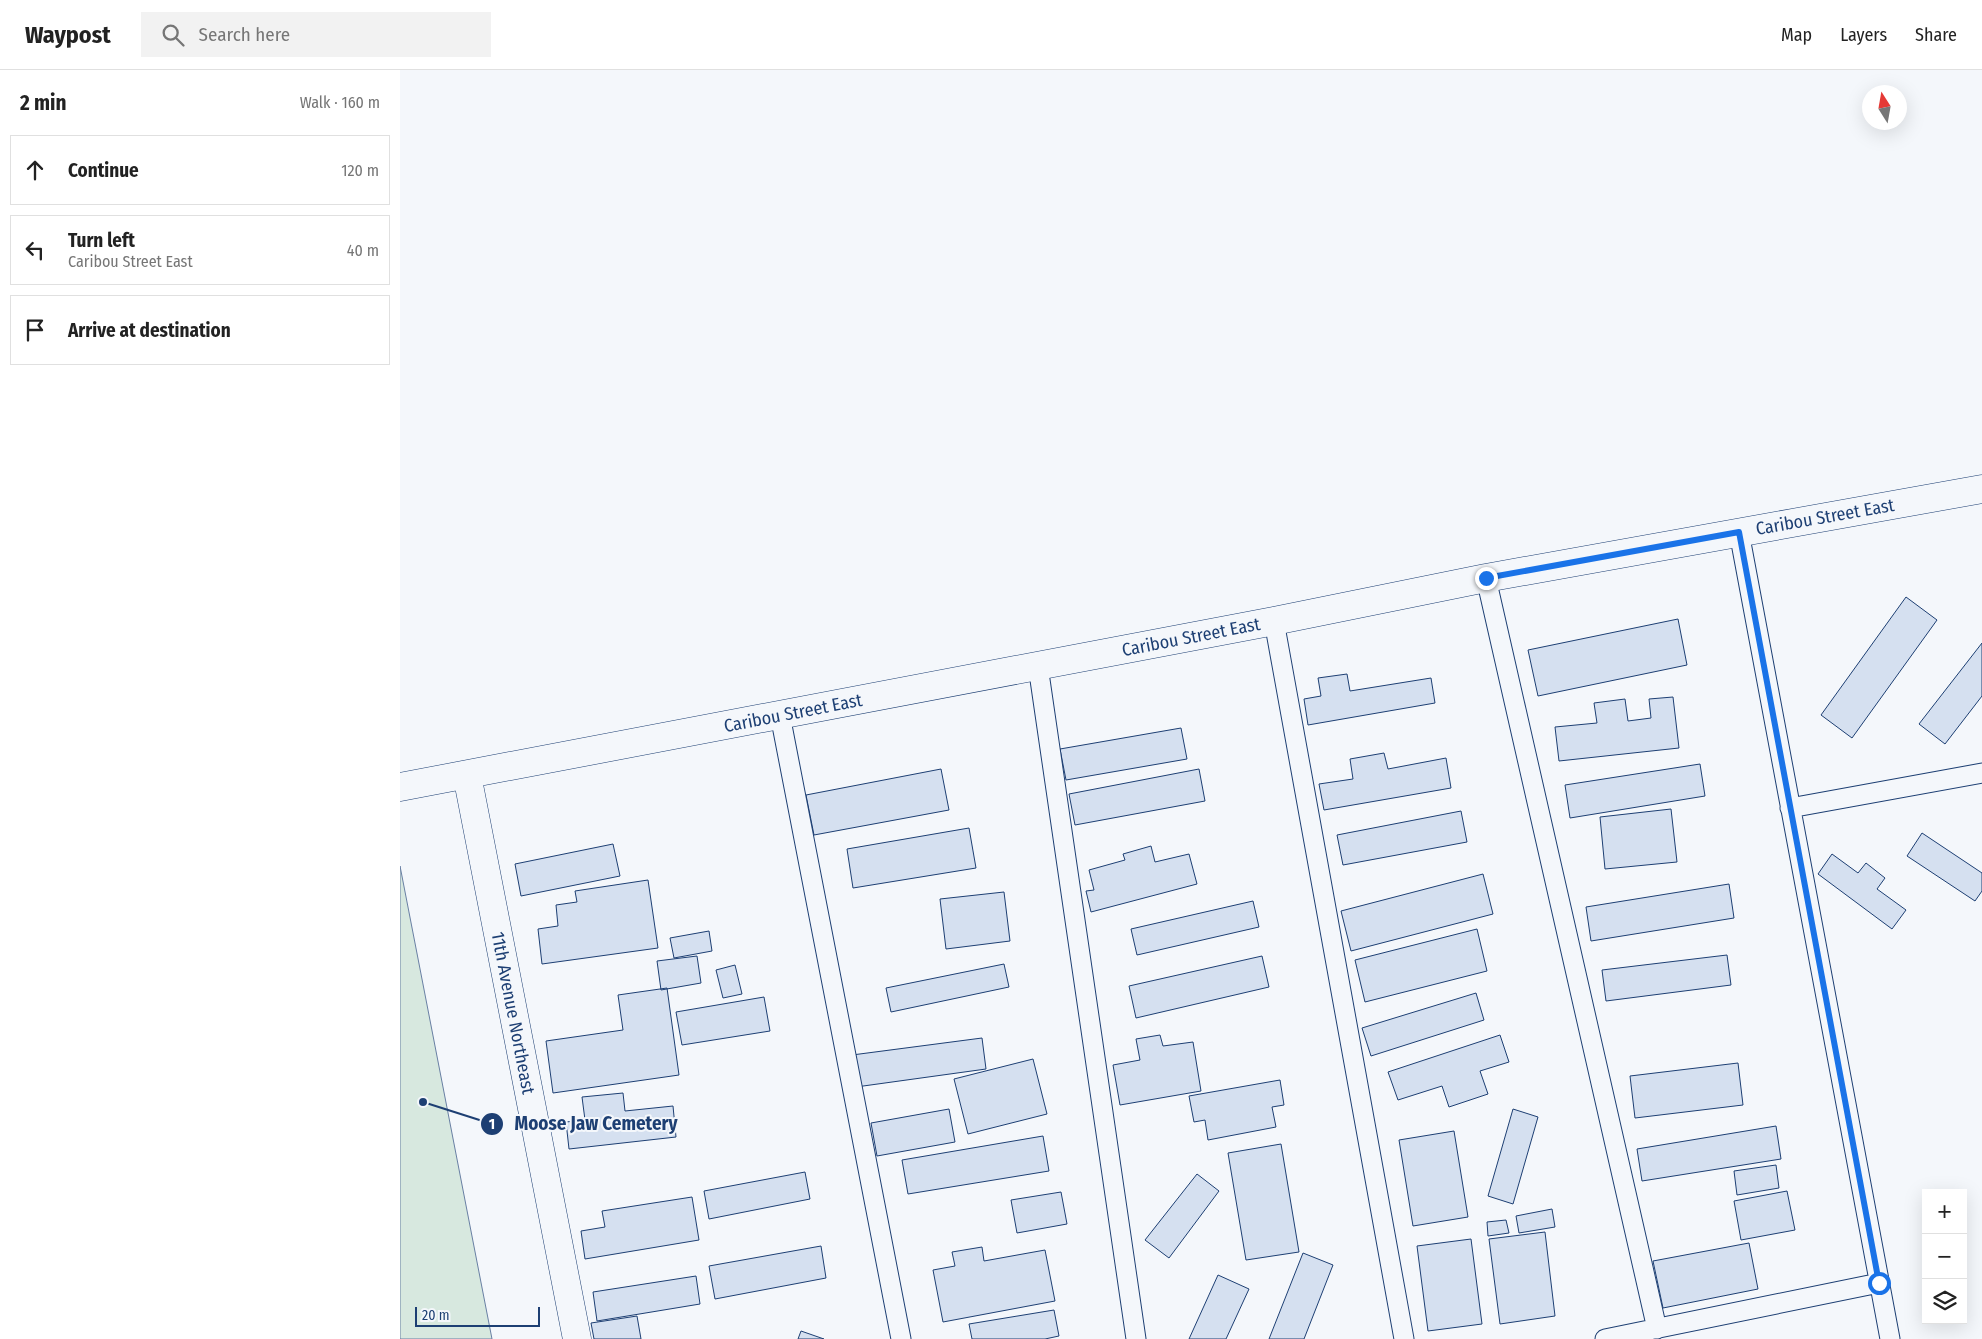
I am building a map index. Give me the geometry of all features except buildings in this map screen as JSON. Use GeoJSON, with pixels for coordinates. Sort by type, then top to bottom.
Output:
{"type":"FeatureCollection","features":[{"type":"Feature","properties":{"kind":"street","name":"Caribou Street East"},"geometry":{"type":"LineString","coordinates":[[400,787],[1274,621],[1486,578],[1982,489]]}},
{"type":"Feature","properties":{"kind":"street","name":"11th Avenue Northeast"},"geometry":{"type":"LineString","coordinates":[[467,775],[577,1339]]}},
{"type":"Feature","properties":{"kind":"lane"},"geometry":{"type":"LineString","coordinates":[[1739,532],[1890,1339]]}},
{"type":"Feature","properties":{"kind":"lane"},"geometry":{"type":"LineString","coordinates":[[1486,578],[1657,1329]]}},
{"type":"Feature","properties":{"kind":"lane"},"geometry":{"type":"LineString","coordinates":[[1274,621],[1404,1339]]}},
{"type":"Feature","properties":{"kind":"lane"},"geometry":{"type":"LineString","coordinates":[[1038,666],[1136,1339]]}},
{"type":"Feature","properties":{"kind":"lane"},"geometry":{"type":"LineString","coordinates":[[780,715],[901,1339]]}},
{"type":"Feature","properties":{"kind":"lane"},"geometry":{"type":"LineString","coordinates":[[1790,808],[1982,773]]}},
{"type":"Feature","properties":{"kind":"lane"},"geometry":{"type":"LineString","coordinates":[[1605,1339],[1879,1283]]}},
{"type":"Feature","properties":{"kind":"shaded area"},"geometry":{"type":"Polygon","coordinates":[[[400,866],[492,1339],[400,1339],[400,866]]]}},
{"type":"Feature","properties":{"kind":"place","name":"Moose Jaw Cemetery"},"geometry":{"type":"Point","coordinates":[423,1102]}},
{"type":"Feature","properties":{"kind":"route"},"geometry":{"type":"LineString","coordinates":[[1486,578],[1739,532],[1879,1283]]}}]}
